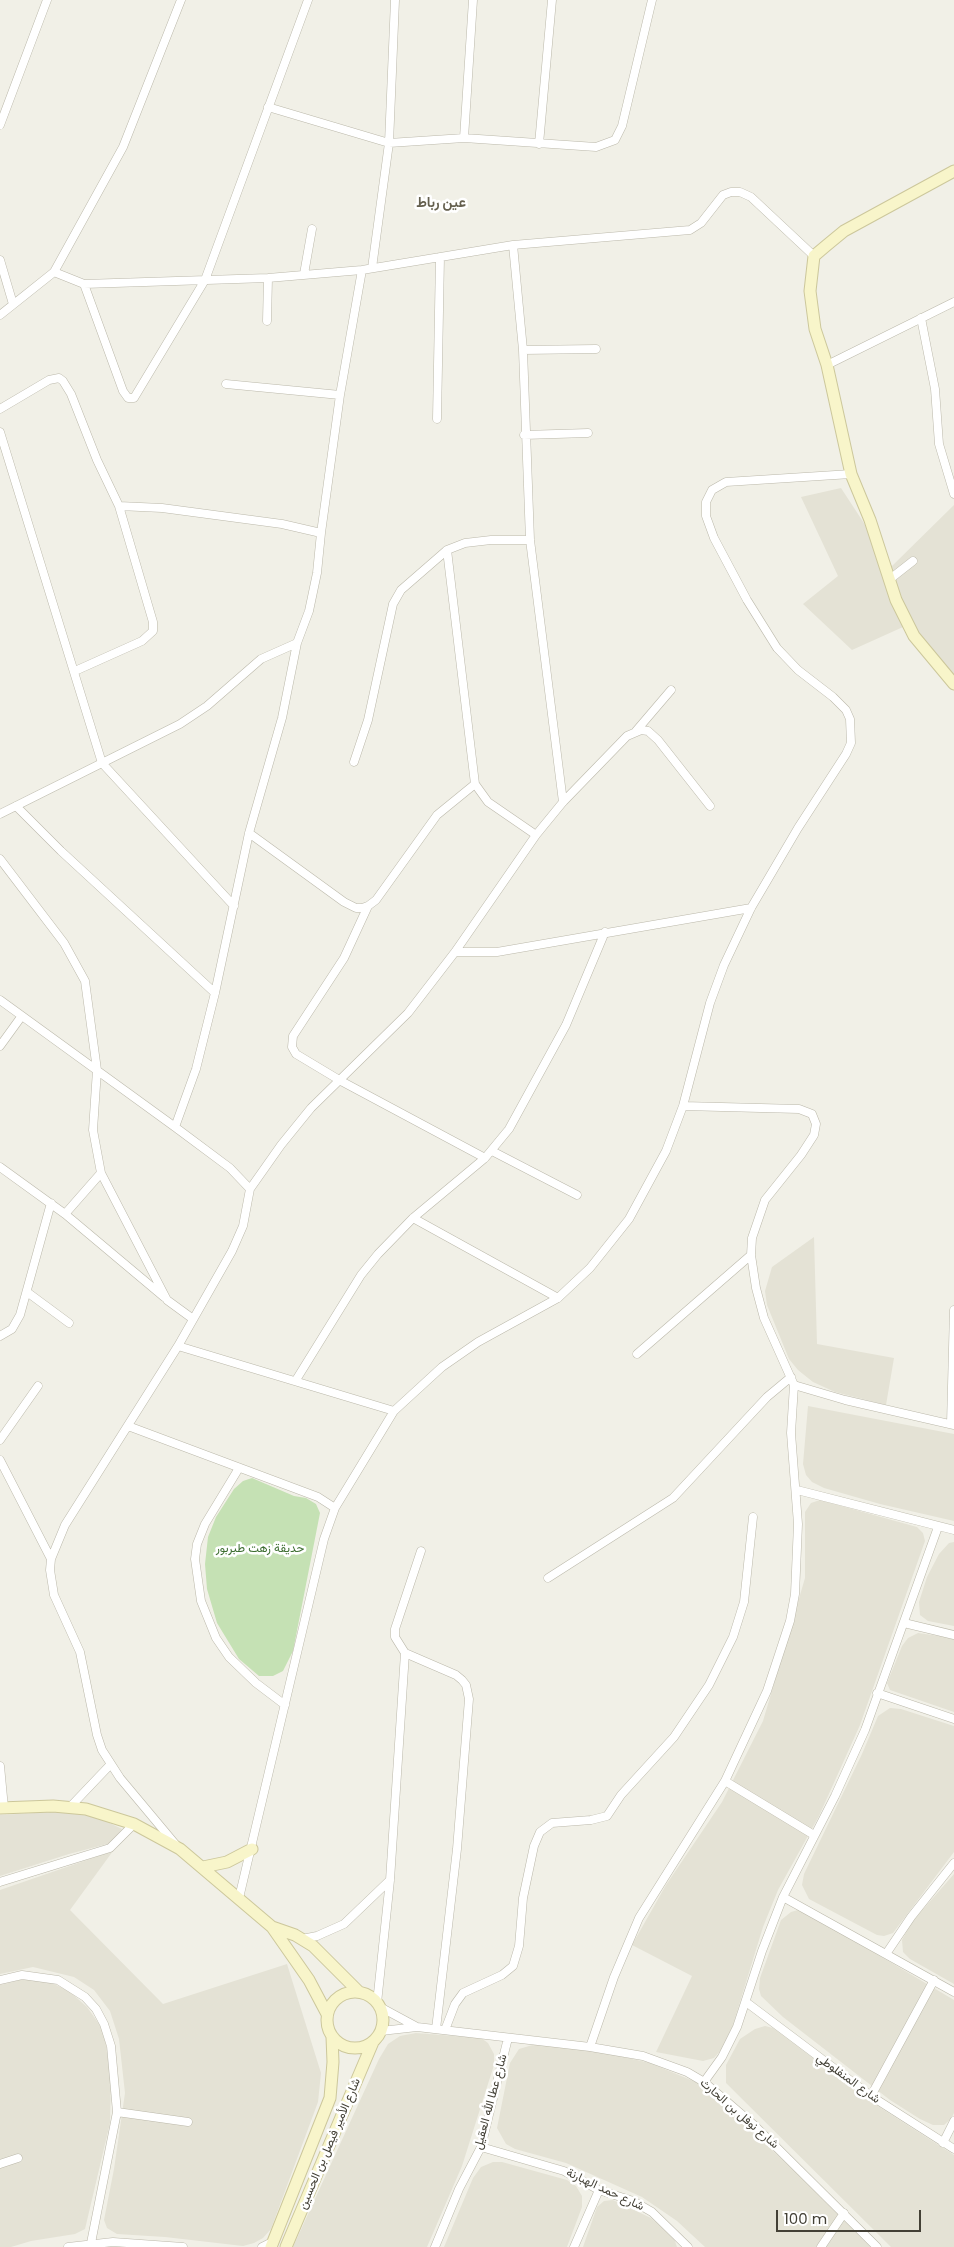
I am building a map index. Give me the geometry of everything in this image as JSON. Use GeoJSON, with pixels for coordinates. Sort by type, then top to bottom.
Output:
{"type":"FeatureCollection","features":[{"type":"Feature","properties":{"kind":"street"},"geometry":{"type":"LineString","coordinates":[[0,125],[47,0]]}},
{"type":"Feature","properties":{"kind":"street"},"geometry":{"type":"LineString","coordinates":[[0,315],[54,272],[123,147],[181,0]]}},
{"type":"Feature","properties":{"kind":"street"},"geometry":{"type":"LineString","coordinates":[[84,284],[123,391],[128,398],[134,398],[205,280],[308,0]]}},
{"type":"Feature","properties":{"kind":"street"},"geometry":{"type":"LineString","coordinates":[[372,268],[389,142],[396,0]]}},
{"type":"Feature","properties":{"kind":"street"},"geometry":{"type":"LineString","coordinates":[[464,138],[473,0]]}},
{"type":"Feature","properties":{"kind":"street"},"geometry":{"type":"LineString","coordinates":[[539,144],[552,0]]}},
{"type":"Feature","properties":{"kind":"street"},"geometry":{"type":"LineString","coordinates":[[268,107],[389,142],[464,138],[596,147],[614,140],[622,126],[652,0]]}},
{"type":"Feature","properties":{"kind":"street"},"geometry":{"type":"LineString","coordinates":[[954,171],[844,231],[814,256],[810,291],[815,329],[827,365],[851,474],[896,600],[914,636],[954,684]]}},
{"type":"Feature","properties":{"kind":"street"},"geometry":{"type":"LineString","coordinates":[[54,272],[84,284],[268,278],[362,270],[513,246],[690,230],[701,223],[723,195],[740,192],[751,197],[814,256]]}},
{"type":"Feature","properties":{"kind":"street"},"geometry":{"type":"LineString","coordinates":[[304,274],[312,229]]}},
{"type":"Feature","properties":{"kind":"street"},"geometry":{"type":"LineString","coordinates":[[513,246],[523,350],[524,435],[530,540],[563,802]]}},
{"type":"Feature","properties":{"kind":"street"},"geometry":{"type":"LineString","coordinates":[[437,420],[440,258]]}},
{"type":"Feature","properties":{"kind":"street"},"geometry":{"type":"LineString","coordinates":[[0,260],[13,304]]}},
{"type":"Feature","properties":{"kind":"street"},"geometry":{"type":"LineString","coordinates":[[175,1127],[196,1069],[215,993],[249,833],[282,718],[297,643],[309,611],[317,573],[340,395],[362,270]]}},
{"type":"Feature","properties":{"kind":"street"},"geometry":{"type":"LineString","coordinates":[[267,321],[268,278]]}},
{"type":"Feature","properties":{"kind":"street"},"geometry":{"type":"LineString","coordinates":[[827,365],[954,302]]}},
{"type":"Feature","properties":{"kind":"street"},"geometry":{"type":"LineString","coordinates":[[921,318],[934,389],[939,444],[954,494]]}},
{"type":"Feature","properties":{"kind":"street"},"geometry":{"type":"LineString","coordinates":[[523,350],[596,349]]}},
{"type":"Feature","properties":{"kind":"street"},"geometry":{"type":"LineString","coordinates":[[0,409],[48,380],[59,378],[63,380],[71,394],[96,460],[119,506],[153,622],[153,631],[142,641],[75,671]]}},
{"type":"Feature","properties":{"kind":"street"},"geometry":{"type":"LineString","coordinates":[[226,384],[340,395]]}},
{"type":"Feature","properties":{"kind":"street"},"geometry":{"type":"LineString","coordinates":[[0,432],[102,763],[153,816],[234,906]]}},
{"type":"Feature","properties":{"kind":"street"},"geometry":{"type":"LineString","coordinates":[[524,435],[588,434]]}},
{"type":"Feature","properties":{"kind":"street"},"geometry":{"type":"LineString","coordinates":[[239,1898],[324,1540],[335,1508],[394,1411],[449,1362],[478,1342],[558,1298],[590,1268],[629,1219],[666,1151],[682,1106],[716,985],[751,908],[798,828],[846,754],[852,732],[846,710],[834,697],[798,670],[777,648],[747,600],[714,538],[706,516],[706,502],[712,490],[726,482],[851,474]]}},
{"type":"Feature","properties":{"kind":"street"},"geometry":{"type":"LineString","coordinates":[[119,506],[162,508],[218,515],[282,524],[321,533]]}},
{"type":"Feature","properties":{"kind":"street"},"geometry":{"type":"LineString","coordinates":[[354,762],[368,720],[393,604],[401,590],[447,550],[465,542],[530,540]]}},
{"type":"Feature","properties":{"kind":"street"},"geometry":{"type":"LineString","coordinates":[[447,550],[475,784],[488,802],[536,835]]}},
{"type":"Feature","properties":{"kind":"street"},"geometry":{"type":"LineString","coordinates":[[890,579],[914,561]]}},
{"type":"Feature","properties":{"kind":"street"},"geometry":{"type":"LineString","coordinates":[[0,814],[180,724],[207,706],[261,659],[297,643]]}},
{"type":"Feature","properties":{"kind":"street"},"geometry":{"type":"LineString","coordinates":[[180,1849],[110,1765],[96,1735],[80,1652],[54,1596],[50,1570],[51,1559],[65,1525],[178,1346],[193,1319],[243,1226],[250,1189],[298,1123],[408,1013],[455,952],[536,835],[563,802],[604,757],[627,736],[636,731],[672,690]]}},
{"type":"Feature","properties":{"kind":"street"},"geometry":{"type":"LineString","coordinates":[[636,731],[648,732],[658,740],[710,806]]}},
{"type":"Feature","properties":{"kind":"street"},"geometry":{"type":"LineString","coordinates":[[249,833],[344,902],[356,908],[368,906],[376,900],[437,815],[475,784]]}},
{"type":"Feature","properties":{"kind":"street"},"geometry":{"type":"LineString","coordinates":[[16,806],[61,851],[215,993]]}},
{"type":"Feature","properties":{"kind":"street"},"geometry":{"type":"LineString","coordinates":[[0,859],[64,943],[85,981],[97,1070],[93,1130],[102,1173],[168,1300]]}},
{"type":"Feature","properties":{"kind":"street"},"geometry":{"type":"LineString","coordinates":[[368,906],[344,958],[293,1036],[292,1047],[296,1054],[341,1081],[485,1158]]}},
{"type":"Feature","properties":{"kind":"street"},"geometry":{"type":"LineString","coordinates":[[455,952],[497,952],[751,908]]}},
{"type":"Feature","properties":{"kind":"street"},"geometry":{"type":"LineString","coordinates":[[296,1380],[361,1275],[413,1218],[492,1151],[517,1116],[562,1032],[605,932]]}},
{"type":"Feature","properties":{"kind":"street"},"geometry":{"type":"LineString","coordinates":[[0,1000],[230,1168],[250,1189]]}},
{"type":"Feature","properties":{"kind":"street"},"geometry":{"type":"LineString","coordinates":[[0,1046],[21,1017]]}},
{"type":"Feature","properties":{"kind":"street"},"geometry":{"type":"LineString","coordinates":[[590,2047],[614,1977],[640,1918],[725,1781],[767,1691],[790,1621],[798,1566],[797,1490],[791,1433],[794,1385],[764,1318],[752,1270],[751,1255],[752,1238],[766,1200],[814,1135],[816,1128],[814,1117],[807,1111],[799,1109],[682,1106]]}},
{"type":"Feature","properties":{"kind":"street"},"geometry":{"type":"LineString","coordinates":[[492,1151],[577,1195]]}},
{"type":"Feature","properties":{"kind":"street"},"geometry":{"type":"LineString","coordinates":[[0,1166],[66,1214],[193,1319]]}},
{"type":"Feature","properties":{"kind":"street"},"geometry":{"type":"LineString","coordinates":[[66,1214],[102,1173]]}},
{"type":"Feature","properties":{"kind":"street"},"geometry":{"type":"LineString","coordinates":[[1,1335],[17,1323],[51,1203]]}},
{"type":"Feature","properties":{"kind":"street"},"geometry":{"type":"LineString","coordinates":[[413,1218],[558,1298]]}},
{"type":"Feature","properties":{"kind":"street"},"geometry":{"type":"LineString","coordinates":[[637,1354],[751,1255]]}},
{"type":"Feature","properties":{"kind":"street"},"geometry":{"type":"LineString","coordinates":[[27,1292],[69,1324]]}},
{"type":"Feature","properties":{"kind":"street"},"geometry":{"type":"LineString","coordinates":[[794,1385],[845,1400],[952,1424],[954,1310]]}},
{"type":"Feature","properties":{"kind":"street"},"geometry":{"type":"LineString","coordinates":[[178,1346],[394,1411]]}},
{"type":"Feature","properties":{"kind":"street"},"geometry":{"type":"LineString","coordinates":[[548,1578],[673,1498],[767,1397],[791,1377]]}},
{"type":"Feature","properties":{"kind":"street"},"geometry":{"type":"LineString","coordinates":[[0,1440],[38,1386]]}},
{"type":"Feature","properties":{"kind":"street"},"geometry":{"type":"LineString","coordinates":[[128,1426],[318,1497],[335,1508]]}},
{"type":"Feature","properties":{"kind":"street"},"geometry":{"type":"LineString","coordinates":[[0,1460],[51,1559]]}},
{"type":"Feature","properties":{"kind":"street"},"geometry":{"type":"LineString","coordinates":[[238,1468],[205,1524],[197,1544],[195,1559],[201,1601],[216,1638],[229,1657],[256,1683],[286,1705]]}},
{"type":"Feature","properties":{"kind":"street"},"geometry":{"type":"LineString","coordinates":[[797,1490],[954,1530]]}},
{"type":"Feature","properties":{"kind":"street"},"geometry":{"type":"LineString","coordinates":[[446,2030],[452,2009],[463,1993],[502,1975],[513,1966],[519,1946],[523,1898],[534,1846],[540,1832],[552,1823],[591,1820],[607,1816],[621,1794],[674,1737],[709,1685],[733,1637],[744,1602],[753,1518]]}},
{"type":"Feature","properties":{"kind":"street"},"geometry":{"type":"LineString","coordinates":[[704,2082],[731,2041],[783,1897],[861,1738],[938,1527]]}},
{"type":"Feature","properties":{"kind":"street"},"geometry":{"type":"LineString","coordinates":[[421,1551],[395,1629],[395,1637],[405,1653],[456,1675],[466,1685],[468,1691],[457,1849],[436,2029]]}},
{"type":"Feature","properties":{"kind":"street"},"geometry":{"type":"LineString","coordinates":[[904,1623],[954,1635]]}},
{"type":"Feature","properties":{"kind":"street"},"geometry":{"type":"LineString","coordinates":[[379,2005],[369,1995],[359,1992],[341,1995],[332,2003],[327,2014],[327,2022],[332,2037],[344,2046],[352,2048],[367,2046],[381,2032],[383,2019],[379,2005],[390,1880],[405,1653]]}},
{"type":"Feature","properties":{"kind":"street"},"geometry":{"type":"LineString","coordinates":[[877,1693],[954,1719]]}},
{"type":"Feature","properties":{"kind":"street"},"geometry":{"type":"LineString","coordinates":[[70,1807],[110,1765]]}},
{"type":"Feature","properties":{"kind":"street"},"geometry":{"type":"LineString","coordinates":[[0,1766],[2,1808],[70,1807],[109,1815],[134,1824],[180,1849],[272,1927],[309,1980],[327,2014]]}},
{"type":"Feature","properties":{"kind":"street"},"geometry":{"type":"LineString","coordinates":[[725,1781],[814,1835]]}},
{"type":"Feature","properties":{"kind":"street"},"geometry":{"type":"LineString","coordinates":[[0,1882],[110,1848],[134,1824]]}},
{"type":"Feature","properties":{"kind":"street"},"geometry":{"type":"LineString","coordinates":[[203,1867],[227,1862],[252,1849]]}},
{"type":"Feature","properties":{"kind":"street"},"geometry":{"type":"LineString","coordinates":[[886,1954],[911,1917],[954,1863]]}},
{"type":"Feature","properties":{"kind":"street"},"geometry":{"type":"LineString","coordinates":[[302,1939],[331,1931],[344,1924],[390,1880]]}},
{"type":"Feature","properties":{"kind":"street"},"geometry":{"type":"LineString","coordinates":[[783,1897],[954,1992]]}},
{"type":"Feature","properties":{"kind":"street"},"geometry":{"type":"LineString","coordinates":[[272,1927],[302,1939],[323,1954],[359,1992]]}},
{"type":"Feature","properties":{"kind":"street"},"geometry":{"type":"LineString","coordinates":[[0,1980],[22,1975],[58,1980],[85,1998],[96,2009],[111,2046],[118,2112],[91,2243]]}},
{"type":"Feature","properties":{"kind":"street"},"geometry":{"type":"LineString","coordinates":[[871,2096],[934,1980]]}},
{"type":"Feature","properties":{"kind":"street","name":"شارع المنفلوطي"},"geometry":{"type":"LineString","coordinates":[[746,2002],[871,2096],[954,2149]]}},
{"type":"Feature","properties":{"kind":"street","name":"شارع نوفل بن الحارث"},"geometry":{"type":"LineString","coordinates":[[379,2005],[417,2027]]}},
{"type":"Feature","properties":{"kind":"street","name":"شارع نوفل بن الحارث"},"geometry":{"type":"LineString","coordinates":[[381,2032],[417,2027],[446,2030],[590,2047],[661,2061],[704,2082],[754,2125],[877,2247]]}},
{"type":"Feature","properties":{"kind":"street","name":"شارع الأمير فيصل بن الحسين"},"geometry":{"type":"LineString","coordinates":[[272,2244],[330,2098],[333,2062],[332,2037]]}},
{"type":"Feature","properties":{"kind":"street","name":"شارع عطا الله العقيل"},"geometry":{"type":"LineString","coordinates":[[435,2247],[460,2189],[481,2147],[508,2038]]}},
{"type":"Feature","properties":{"kind":"street","name":"شارع الأمير فيصل بن الحسين"},"geometry":{"type":"LineString","coordinates":[[286,2247],[373,2042]]}},
{"type":"Feature","properties":{"kind":"street"},"geometry":{"type":"LineString","coordinates":[[118,2112],[188,2122]]}},
{"type":"Feature","properties":{"kind":"street"},"geometry":{"type":"LineString","coordinates":[[943,2142],[954,2121]]}},
{"type":"Feature","properties":{"kind":"street","name":"شارع حمد الهبارنة"},"geometry":{"type":"LineString","coordinates":[[481,2147],[564,2171],[599,2190],[633,2201],[652,2212],[688,2247]]}},
{"type":"Feature","properties":{"kind":"street"},"geometry":{"type":"LineString","coordinates":[[0,2164],[18,2158]]}},
{"type":"Feature","properties":{"kind":"street"},"geometry":{"type":"LineString","coordinates":[[574,2247],[599,2190]]}},
{"type":"Feature","properties":{"kind":"street"},"geometry":{"type":"LineString","coordinates":[[821,2247],[844,2213]]}},
{"type":"Feature","properties":{"kind":"street"},"geometry":{"type":"LineString","coordinates":[[68,2247],[91,2243],[183,2247]]}},
{"type":"Feature","properties":{"kind":"street"},"geometry":{"type":"LineString","coordinates":[[262,2247],[272,2244]]}},
{"type":"Feature","properties":{"kind":"shaded area"},"geometry":{"type":"Polygon","coordinates":[[[841,488],[892,566],[954,505],[954,677],[903,627],[852,650],[803,604],[838,576],[801,497],[841,488]]]}},
{"type":"Feature","properties":{"kind":"shaded area"},"geometry":{"type":"Polygon","coordinates":[[[814,1237],[817,1344],[894,1358],[886,1405],[835,1392],[813,1382],[798,1370],[789,1359],[767,1305],[765,1291],[772,1267],[814,1237]]]}},
{"type":"Feature","properties":{"kind":"shaded area"},"geometry":{"type":"Polygon","coordinates":[[[808,1406],[954,1434],[954,1521],[880,1504],[824,1488],[812,1482],[806,1475],[803,1464],[808,1406]]]}},
{"type":"Feature","properties":{"kind":"shaded area"},"geometry":{"type":"Polygon","coordinates":[[[820,1500],[917,1527],[923,1533],[925,1541],[860,1725],[819,1816],[778,1890],[763,1927],[732,2028],[722,2049],[714,2058],[703,2061],[656,2052],[692,1976],[632,1945],[666,1885],[722,1802],[763,1721],[805,1578],[805,1512],[811,1503],[820,1500]]]}},
{"type":"Feature","properties":{"kind":"shaded area"},"geometry":{"type":"Polygon","coordinates":[[[954,1542],[954,1626],[928,1621],[920,1615],[919,1602],[927,1577],[939,1554],[949,1543],[954,1542]]]}},
{"type":"Feature","properties":{"kind":"shaded area"},"geometry":{"type":"Polygon","coordinates":[[[918,1633],[954,1638],[954,1712],[890,1690],[887,1683],[902,1646],[908,1638],[918,1633]]]}},
{"type":"Feature","properties":{"kind":"shaded area"},"geometry":{"type":"Polygon","coordinates":[[[890,1708],[901,1709],[954,1726],[954,1852],[893,1933],[884,1936],[877,1935],[809,1899],[802,1885],[804,1874],[862,1754],[878,1716],[890,1708]]]}},
{"type":"Feature","properties":{"kind":"shaded area"},"geometry":{"type":"Polygon","coordinates":[[[68,1811],[97,1817],[122,1829],[111,1843],[0,1876],[0,1815],[68,1811]]]}},
{"type":"Feature","properties":{"kind":"shaded area"},"geometry":{"type":"Polygon","coordinates":[[[113,1851],[70,1910],[163,2004],[287,1964],[321,2073],[318,2102],[271,2229],[263,2238],[254,2243],[243,2246],[165,2237],[117,2234],[107,2228],[104,2220],[114,2169],[125,2093],[119,2039],[110,2011],[94,1990],[74,1977],[33,1967],[0,1974],[0,1890],[113,1851]]]}},
{"type":"Feature","properties":{"kind":"shaded area"},"geometry":{"type":"Polygon","coordinates":[[[954,1874],[954,1984],[910,1959],[903,1952],[902,1940],[911,1923],[954,1874]]]}},
{"type":"Feature","properties":{"kind":"shaded area"},"geometry":{"type":"Polygon","coordinates":[[[798,1910],[806,1912],[954,2000],[954,2113],[951,2119],[944,2125],[933,2125],[920,2119],[890,2100],[783,2017],[761,1996],[759,1989],[760,1978],[781,1920],[791,1912],[798,1910]]]}},
{"type":"Feature","properties":{"kind":"shaded area"},"geometry":{"type":"Polygon","coordinates":[[[20,1980],[45,1980],[69,1991],[87,2007],[104,2031],[111,2081],[110,2123],[85,2229],[75,2234],[31,2241],[11,2247],[0,2247],[0,1985],[20,1980]]]}},
{"type":"Feature","properties":{"kind":"shaded area"},"geometry":{"type":"Polygon","coordinates":[[[765,2026],[773,2028],[870,2101],[954,2155],[954,2247],[891,2247],[726,2083],[726,2065],[740,2039],[755,2029],[765,2026]]]}},
{"type":"Feature","properties":{"kind":"shaded area"},"geometry":{"type":"Polygon","coordinates":[[[416,2033],[481,2038],[488,2043],[494,2054],[494,2065],[462,2166],[427,2247],[293,2247],[379,2059],[388,2044],[400,2036],[416,2033]]]}},
{"type":"Feature","properties":{"kind":"shaded area"},"geometry":{"type":"Polygon","coordinates":[[[536,2044],[589,2049],[650,2063],[703,2085],[836,2210],[871,2247],[705,2247],[677,2221],[642,2197],[566,2163],[515,2149],[506,2144],[497,2128],[510,2063],[519,2049],[536,2044]]]}},
{"type":"Feature","properties":{"kind":"shaded area"},"geometry":{"type":"Polygon","coordinates":[[[493,2162],[502,2162],[567,2180],[576,2186],[582,2196],[582,2207],[567,2247],[444,2247],[473,2178],[481,2167],[493,2162]]]}},
{"type":"Feature","properties":{"kind":"shaded area"},"geometry":{"type":"Polygon","coordinates":[[[613,2200],[651,2218],[674,2238],[677,2247],[583,2247],[597,2207],[604,2201],[613,2200]]]}},
{"type":"Feature","properties":{"kind":"green space","name":"حديقة زهت طبربور"},"geometry":{"type":"Polygon","coordinates":[[[252,1478],[294,1496],[306,1498],[316,1504],[320,1513],[293,1651],[283,1671],[273,1676],[259,1676],[239,1659],[217,1623],[207,1589],[205,1564],[208,1537],[216,1517],[234,1489],[243,1481],[252,1478]]]}},
{"type":"Feature","properties":{"kind":"district","name":"عين رباط"},"geometry":{"type":"Point","coordinates":[441,203]}}]}
